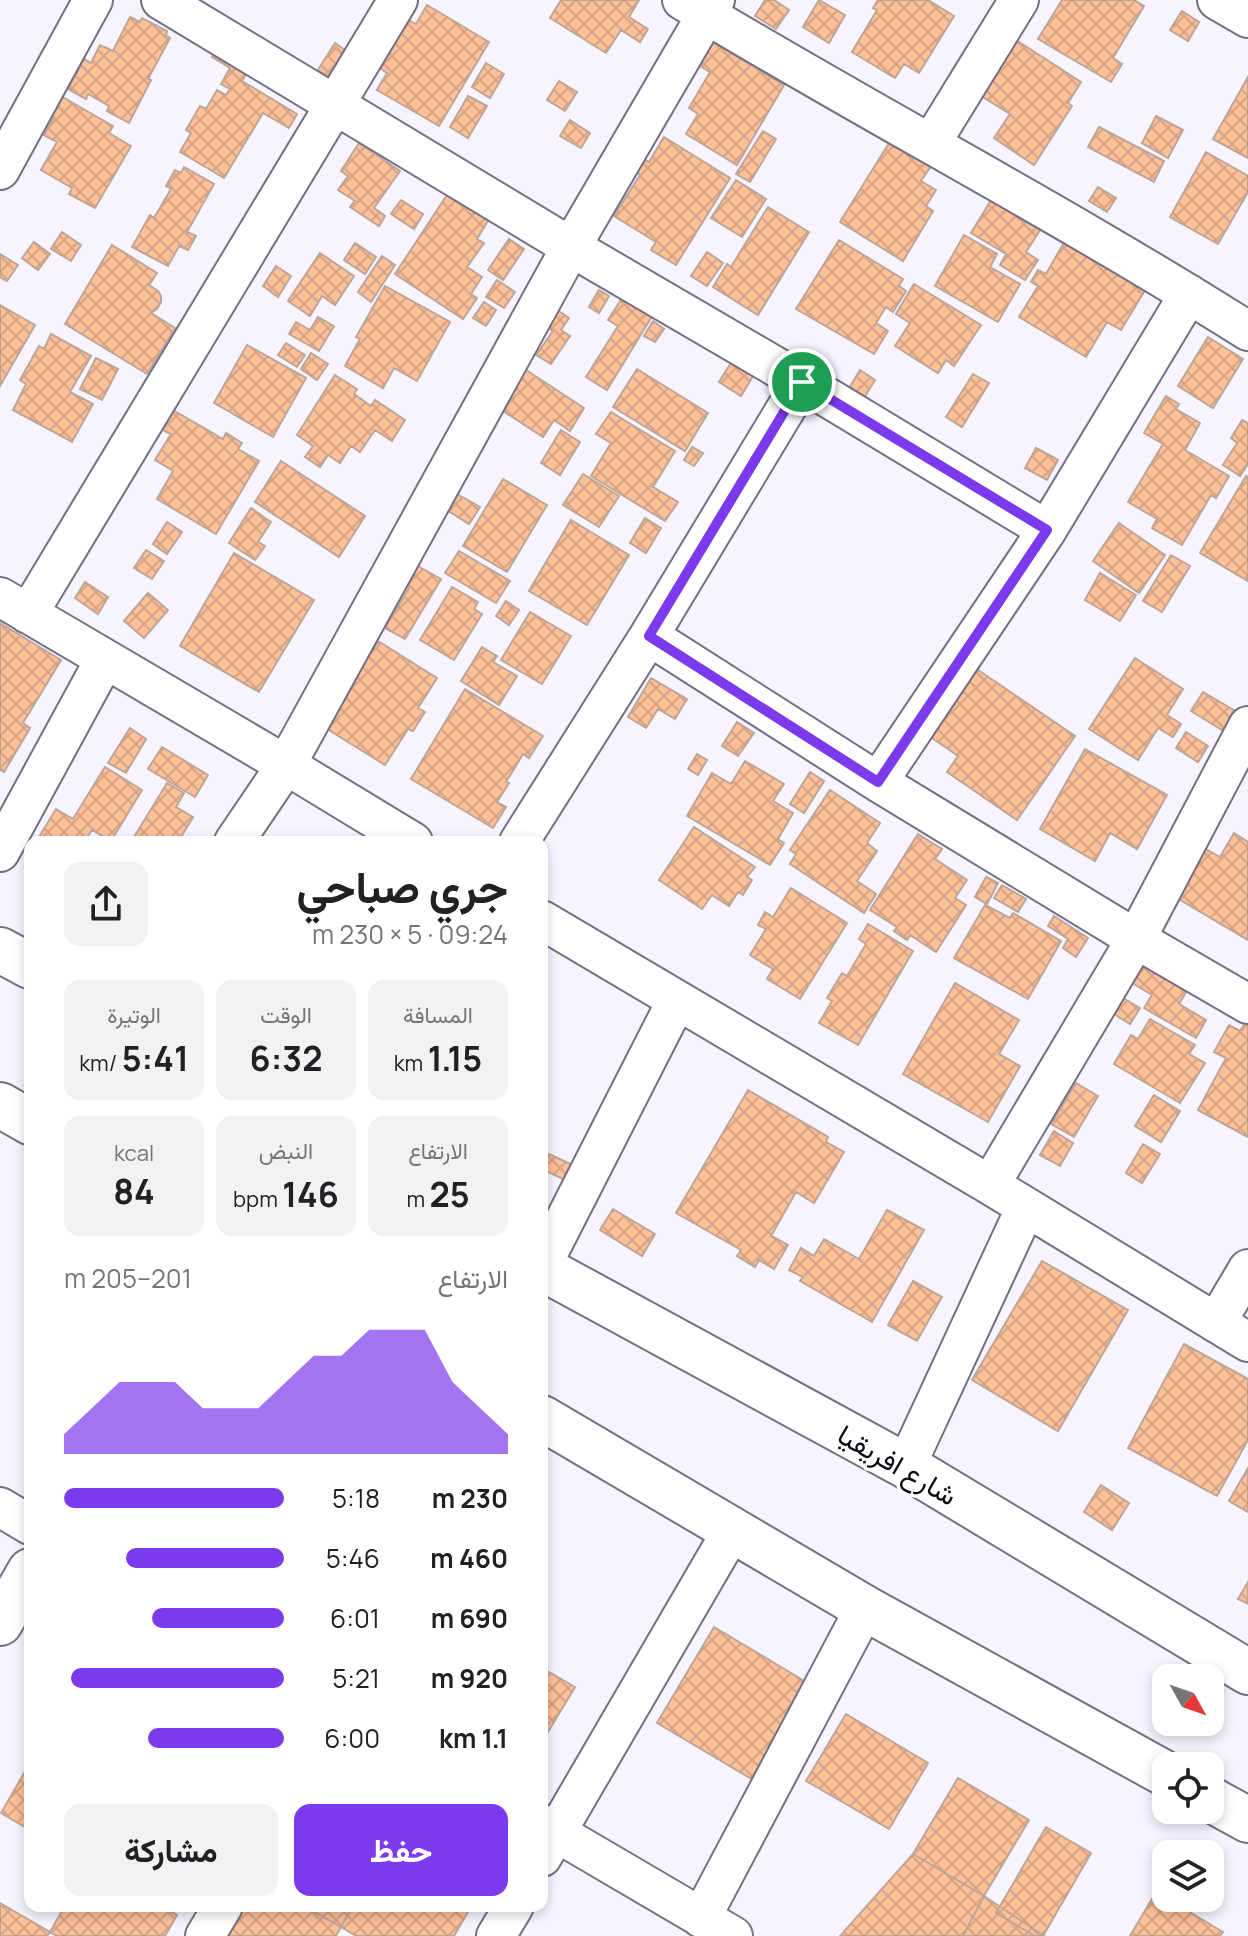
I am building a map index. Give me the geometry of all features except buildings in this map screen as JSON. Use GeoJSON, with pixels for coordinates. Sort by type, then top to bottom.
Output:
{"type":"FeatureCollection","features":[{"type":"Feature","properties":{"kind":"street"},"geometry":{"type":"LineString","coordinates":[[0,170],[93,0]]}},
{"type":"Feature","properties":{"kind":"street"},"geometry":{"type":"LineString","coordinates":[[161,0],[1047,530]]}},
{"type":"Feature","properties":{"kind":"street"},"geometry":{"type":"LineString","coordinates":[[398,0],[335,104],[14,605],[403,836]]}},
{"type":"Feature","properties":{"kind":"street"},"geometry":{"type":"LineString","coordinates":[[931,143],[1019,0]]}},
{"type":"Feature","properties":{"kind":"street"},"geometry":{"type":"LineString","coordinates":[[1217,0],[1248,18]]}},
{"type":"Feature","properties":{"kind":"street"},"geometry":{"type":"LineString","coordinates":[[238,836],[286,765],[701,5],[1248,331]]}},
{"type":"Feature","properties":{"kind":"street"},"geometry":{"type":"LineString","coordinates":[[878,782],[1047,530],[1189,294]]}},
{"type":"Feature","properties":{"kind":"street"},"geometry":{"type":"LineString","coordinates":[[523,836],[649,636],[802,382]]}},
{"type":"Feature","properties":{"kind":"street"},"geometry":{"type":"LineString","coordinates":[[649,636],[878,782],[1248,1004]]}},
{"type":"Feature","properties":{"kind":"street"},"geometry":{"type":"LineString","coordinates":[[0,852],[105,659]]}},
{"type":"Feature","properties":{"kind":"street"},"geometry":{"type":"LineString","coordinates":[[990,1185],[1136,939],[1248,726]]}},
{"type":"Feature","properties":{"kind":"street"},"geometry":{"type":"LineString","coordinates":[[548,924],[1248,1342]]}},
{"type":"Feature","properties":{"kind":"street"},"geometry":{"type":"LineString","coordinates":[[0,950],[24,963]]}},
{"type":"Feature","properties":{"kind":"street"},"geometry":{"type":"LineString","coordinates":[[548,1255],[677,1000]]}},
{"type":"Feature","properties":{"kind":"street"},"geometry":{"type":"LineString","coordinates":[[0,1105],[24,1119]]}},
{"type":"Feature","properties":{"kind":"street"},"geometry":{"type":"LineString","coordinates":[[906,1466],[1026,1207]]}},
{"type":"Feature","properties":{"kind":"street"},"geometry":{"type":"LineString","coordinates":[[1216,1323],[1248,1269]]}},
{"type":"Feature","properties":{"kind":"street","name":"شارع افريقيا"},"geometry":{"type":"LineString","coordinates":[[548,1270],[906,1466],[1248,1672]]}},
{"type":"Feature","properties":{"kind":"street"},"geometry":{"type":"LineString","coordinates":[[548,1421],[865,1608],[1152,1766]]}},
{"type":"Feature","properties":{"kind":"street"},"geometry":{"type":"LineString","coordinates":[[0,1507],[24,1521]]}},
{"type":"Feature","properties":{"kind":"street"},"geometry":{"type":"LineString","coordinates":[[548,1836],[733,1529]]}},
{"type":"Feature","properties":{"kind":"street"},"geometry":{"type":"LineString","coordinates":[[0,1623],[24,1581]]}},
{"type":"Feature","properties":{"kind":"street"},"geometry":{"type":"LineString","coordinates":[[548,1839],[717,1927],[865,1608]]}},
{"type":"Feature","properties":{"kind":"street"},"geometry":{"type":"LineString","coordinates":[[1224,1807],[1248,1820]]}},
{"type":"Feature","properties":{"kind":"street"},"geometry":{"type":"LineString","coordinates":[[205,1936],[219,1912]]}},
{"type":"Feature","properties":{"kind":"street"},"geometry":{"type":"LineString","coordinates":[[496,1936],[510,1912]]}},
{"type":"Feature","properties":{"kind":"route"},"geometry":{"type":"LineString","coordinates":[[802,382],[1047,530],[878,782],[649,636],[802,382]]}}]}
